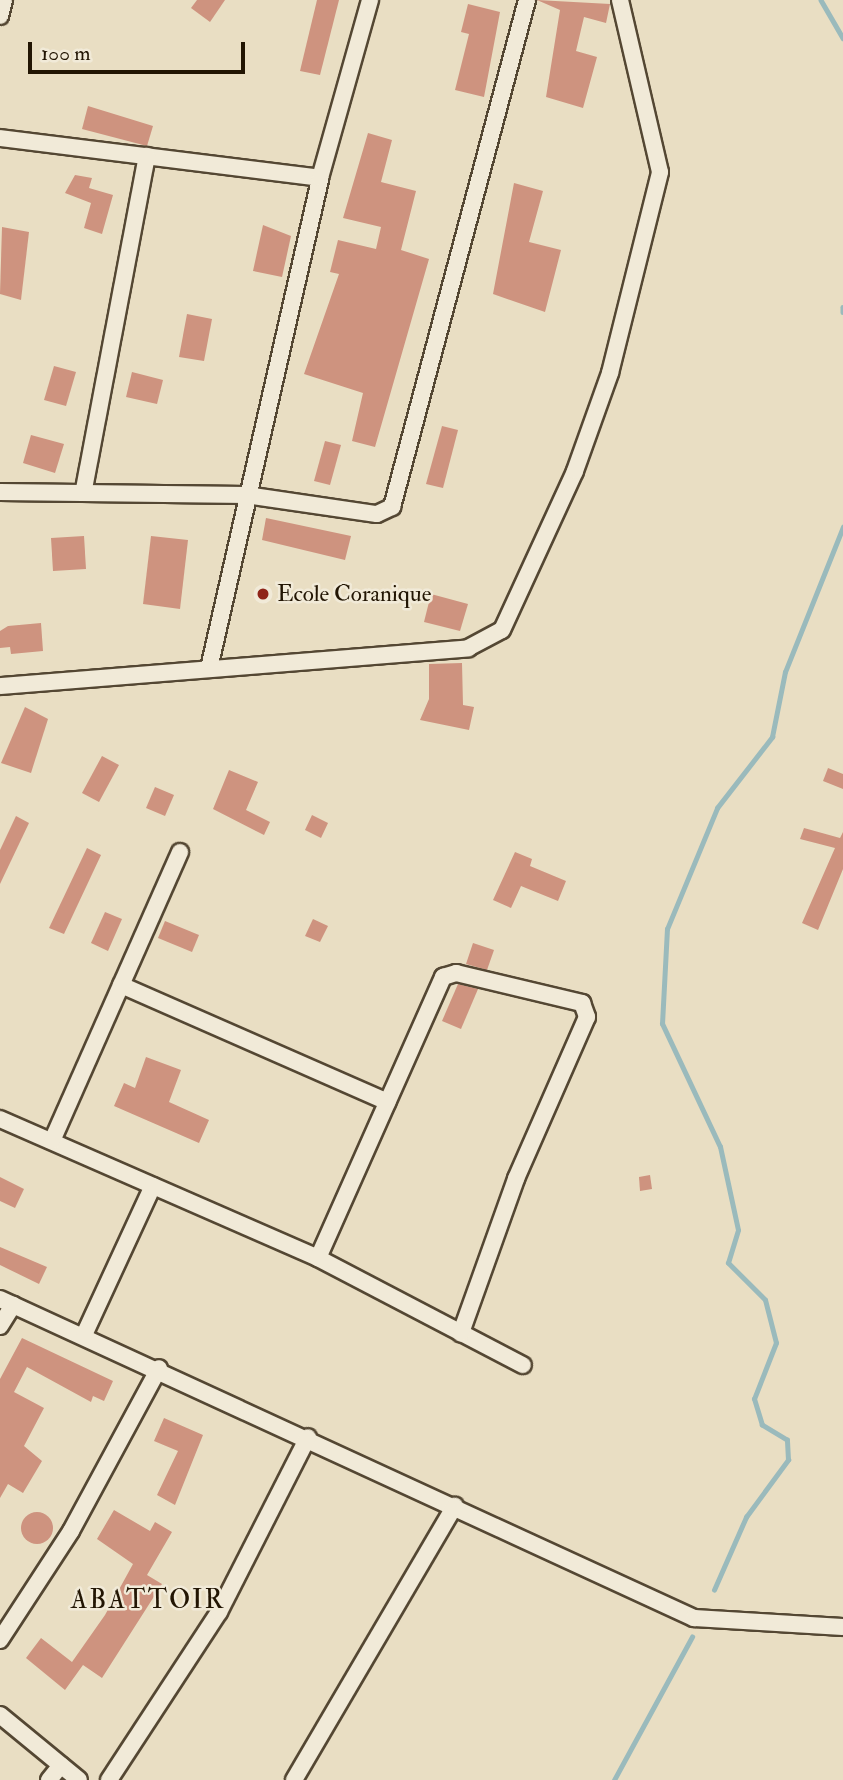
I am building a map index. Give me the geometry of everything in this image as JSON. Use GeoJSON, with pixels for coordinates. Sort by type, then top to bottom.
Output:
{"type":"FeatureCollection","features":[{"type":"Feature","properties":{"kind":"street"},"geometry":{"type":"LineString","coordinates":[[0,16],[4,0]]}},
{"type":"Feature","properties":{"kind":"street"},"geometry":{"type":"LineString","coordinates":[[211,664],[246,495],[320,178],[370,0]]}},
{"type":"Feature","properties":{"kind":"street"},"geometry":{"type":"LineString","coordinates":[[0,492],[84,489],[246,495],[377,514],[392,507],[527,0]]}},
{"type":"Feature","properties":{"kind":"street"},"geometry":{"type":"LineString","coordinates":[[0,686],[211,664],[468,648],[486,642],[514,614],[610,373],[660,172],[620,0]]}},
{"type":"Feature","properties":{"kind":"street"},"geometry":{"type":"LineString","coordinates":[[0,138],[320,178]]}},
{"type":"Feature","properties":{"kind":"street"},"geometry":{"type":"LineString","coordinates":[[84,489],[147,156]]}},
{"type":"Feature","properties":{"kind":"street"},"geometry":{"type":"LineString","coordinates":[[51,1141],[180,852]]}},
{"type":"Feature","properties":{"kind":"street"},"geometry":{"type":"LineString","coordinates":[[318,1258],[448,973],[586,1007],[461,1333]]}},
{"type":"Feature","properties":{"kind":"street"},"geometry":{"type":"LineString","coordinates":[[121,985],[387,1102]]}},
{"type":"Feature","properties":{"kind":"street"},"geometry":{"type":"LineString","coordinates":[[0,1119],[318,1258],[523,1365]]}},
{"type":"Feature","properties":{"kind":"street"},"geometry":{"type":"LineString","coordinates":[[84,1335],[153,1186]]}},
{"type":"Feature","properties":{"kind":"street"},"geometry":{"type":"LineString","coordinates":[[0,1326],[6,1302],[159,1368],[694,1618],[843,1627]]}},
{"type":"Feature","properties":{"kind":"street"},"geometry":{"type":"LineString","coordinates":[[0,1640],[71,1531],[159,1368]]}},
{"type":"Feature","properties":{"kind":"street"},"geometry":{"type":"LineString","coordinates":[[109,1780],[219,1612],[308,1437]]}},
{"type":"Feature","properties":{"kind":"street"},"geometry":{"type":"LineString","coordinates":[[294,1780],[455,1506]]}},
{"type":"Feature","properties":{"kind":"street"},"geometry":{"type":"LineString","coordinates":[[0,1715],[79,1780]]}},
{"type":"Feature","properties":{"kind":"street"},"geometry":{"type":"LineString","coordinates":[[49,1780],[61,1765]]}},
{"type":"Feature","properties":{"kind":"building"},"geometry":{"type":"Polygon","coordinates":[[[197,0],[225,0],[210,22],[191,8],[197,0]]]}},
{"type":"Feature","properties":{"kind":"building"},"geometry":{"type":"Polygon","coordinates":[[[317,0],[339,0],[320,75],[300,71],[317,0]]]}},
{"type":"Feature","properties":{"kind":"building"},"geometry":{"type":"Polygon","coordinates":[[[537,0],[610,4],[606,23],[584,17],[576,51],[597,57],[583,108],[546,97],[560,10],[537,0]]]}},
{"type":"Feature","properties":{"kind":"building"},"geometry":{"type":"Polygon","coordinates":[[[468,4],[500,12],[484,97],[455,90],[469,34],[461,32],[468,4]]]}},
{"type":"Feature","properties":{"kind":"building"},"geometry":{"type":"Polygon","coordinates":[[[88,106],[153,126],[147,146],[82,129],[88,106]]]}},
{"type":"Feature","properties":{"kind":"building"},"geometry":{"type":"Polygon","coordinates":[[[368,133],[392,140],[381,182],[416,191],[401,250],[429,259],[375,447],[352,441],[363,393],[304,374],[339,274],[330,272],[338,240],[376,249],[381,227],[343,218],[368,133]]]}},
{"type":"Feature","properties":{"kind":"building"},"geometry":{"type":"Polygon","coordinates":[[[75,175],[92,178],[89,188],[113,195],[102,234],[84,228],[91,203],[65,193],[75,175]]]}},
{"type":"Feature","properties":{"kind":"building"},"geometry":{"type":"Polygon","coordinates":[[[514,183],[543,191],[529,242],[561,250],[545,312],[493,294],[514,183]]]}},
{"type":"Feature","properties":{"kind":"building"},"geometry":{"type":"Polygon","coordinates":[[[263,225],[291,236],[282,277],[253,271],[263,225]]]}},
{"type":"Feature","properties":{"kind":"building"},"geometry":{"type":"Polygon","coordinates":[[[2,227],[29,232],[21,300],[0,294],[2,227]]]}},
{"type":"Feature","properties":{"kind":"building"},"geometry":{"type":"Polygon","coordinates":[[[187,314],[212,319],[204,361],[179,357],[187,314]]]}},
{"type":"Feature","properties":{"kind":"building"},"geometry":{"type":"Polygon","coordinates":[[[54,366],[76,372],[66,406],[44,400],[54,366]]]}},
{"type":"Feature","properties":{"kind":"building"},"geometry":{"type":"Polygon","coordinates":[[[132,372],[163,380],[157,404],[126,397],[132,372]]]}},
{"type":"Feature","properties":{"kind":"building"},"geometry":{"type":"Polygon","coordinates":[[[442,426],[458,430],[443,488],[426,484],[442,426]]]}},
{"type":"Feature","properties":{"kind":"building"},"geometry":{"type":"Polygon","coordinates":[[[31,435],[64,444],[55,473],[23,463],[31,435]]]}},
{"type":"Feature","properties":{"kind":"building"},"geometry":{"type":"Polygon","coordinates":[[[325,441],[341,445],[330,485],[314,481],[325,441]]]}},
{"type":"Feature","properties":{"kind":"building"},"geometry":{"type":"Polygon","coordinates":[[[266,518],[351,536],[345,560],[262,540],[266,518]]]}},
{"type":"Feature","properties":{"kind":"building"},"geometry":{"type":"Polygon","coordinates":[[[84,536],[86,569],[53,571],[51,538],[84,536]]]}},
{"type":"Feature","properties":{"kind":"building"},"geometry":{"type":"Polygon","coordinates":[[[151,536],[188,540],[180,609],[143,604],[151,536]]]}},
{"type":"Feature","properties":{"kind":"building"},"geometry":{"type":"Polygon","coordinates":[[[431,594],[468,604],[460,631],[424,622],[431,594]]]}},
{"type":"Feature","properties":{"kind":"building"},"geometry":{"type":"Polygon","coordinates":[[[41,623],[43,651],[11,654],[10,647],[0,648],[0,631],[8,626],[41,623]]]}},
{"type":"Feature","properties":{"kind":"building"},"geometry":{"type":"Polygon","coordinates":[[[462,663],[463,705],[474,707],[469,730],[420,720],[429,699],[429,664],[462,663]]]}},
{"type":"Feature","properties":{"kind":"building"},"geometry":{"type":"Polygon","coordinates":[[[25,707],[48,719],[31,773],[1,763],[25,707]]]}},
{"type":"Feature","properties":{"kind":"building"},"geometry":{"type":"Polygon","coordinates":[[[102,756],[119,765],[99,802],[82,793],[102,756]]]}},
{"type":"Feature","properties":{"kind":"building"},"geometry":{"type":"Polygon","coordinates":[[[828,768],[843,774],[843,789],[823,781],[828,768]]]}},
{"type":"Feature","properties":{"kind":"building"},"geometry":{"type":"Polygon","coordinates":[[[229,770],[258,782],[246,810],[270,822],[264,835],[213,809],[229,770]]]}},
{"type":"Feature","properties":{"kind":"building"},"geometry":{"type":"Polygon","coordinates":[[[155,787],[174,795],[165,816],[146,808],[155,787]]]}},
{"type":"Feature","properties":{"kind":"building"},"geometry":{"type":"Polygon","coordinates":[[[312,815],[328,823],[321,838],[305,830],[312,815]]]}},
{"type":"Feature","properties":{"kind":"building"},"geometry":{"type":"Polygon","coordinates":[[[16,816],[29,823],[0,884],[0,850],[16,816]]]}},
{"type":"Feature","properties":{"kind":"building"},"geometry":{"type":"Polygon","coordinates":[[[804,828],[840,838],[843,832],[843,869],[818,930],[802,923],[835,848],[800,839],[804,828]]]}},
{"type":"Feature","properties":{"kind":"building"},"geometry":{"type":"Polygon","coordinates":[[[87,848],[101,855],[64,934],[49,928],[87,848]]]}},
{"type":"Feature","properties":{"kind":"building"},"geometry":{"type":"Polygon","coordinates":[[[515,852],[532,859],[530,866],[566,881],[558,901],[521,886],[511,908],[493,900],[515,852]]]}},
{"type":"Feature","properties":{"kind":"building"},"geometry":{"type":"Polygon","coordinates":[[[105,912],[122,919],[108,951],[91,943],[105,912]]]}},
{"type":"Feature","properties":{"kind":"building"},"geometry":{"type":"Polygon","coordinates":[[[313,919],[328,926],[320,942],[305,936],[313,919]]]}},
{"type":"Feature","properties":{"kind":"building"},"geometry":{"type":"Polygon","coordinates":[[[165,921],[199,935],[192,952],[158,938],[165,921]]]}},
{"type":"Feature","properties":{"kind":"building"},"geometry":{"type":"Polygon","coordinates":[[[473,943],[494,950],[487,970],[466,964],[473,943]]]}},
{"type":"Feature","properties":{"kind":"building"},"geometry":{"type":"Polygon","coordinates":[[[458,984],[478,989],[461,1029],[442,1021],[458,984]]]}},
{"type":"Feature","properties":{"kind":"building"},"geometry":{"type":"Polygon","coordinates":[[[146,1057],[181,1070],[169,1102],[209,1120],[199,1143],[114,1106],[124,1083],[135,1088],[146,1057]]]}},
{"type":"Feature","properties":{"kind":"building"},"geometry":{"type":"Polygon","coordinates":[[[650,1175],[652,1189],[640,1191],[639,1177],[650,1175]]]}},
{"type":"Feature","properties":{"kind":"building"},"geometry":{"type":"Polygon","coordinates":[[[0,1177],[24,1189],[15,1208],[0,1201],[0,1177]]]}},
{"type":"Feature","properties":{"kind":"building"},"geometry":{"type":"Polygon","coordinates":[[[0,1247],[47,1267],[39,1284],[0,1265],[0,1247]]]}},
{"type":"Feature","properties":{"kind":"building"},"geometry":{"type":"Polygon","coordinates":[[[22,1338],[113,1381],[104,1401],[93,1396],[91,1402],[27,1367],[14,1392],[44,1408],[24,1446],[42,1461],[23,1493],[8,1484],[0,1498],[0,1379],[22,1338]]]}},
{"type":"Feature","properties":{"kind":"building"},"geometry":{"type":"Polygon","coordinates":[[[164,1418],[203,1435],[175,1505],[157,1495],[178,1451],[154,1441],[164,1418]]]}},
{"type":"Feature","properties":{"kind":"building"},"geometry":{"type":"Polygon","coordinates":[[[114,1510],[150,1531],[155,1522],[172,1532],[147,1575],[162,1584],[102,1678],[83,1665],[65,1690],[26,1658],[41,1638],[72,1662],[105,1615],[133,1564],[97,1539],[114,1510]]]}},
{"type":"Feature","properties":{"kind":"building"},"geometry":{"type":"Polygon","coordinates":[[[37,1512],[49,1516],[53,1528],[49,1540],[37,1544],[25,1540],[21,1528],[25,1516],[37,1512]]]}},
{"type":"Feature","properties":{"kind":"waterway"},"geometry":{"type":"LineString","coordinates":[[821,0],[843,38]]}},
{"type":"Feature","properties":{"kind":"waterway"},"geometry":{"type":"LineString","coordinates":[[843,307],[843,312]]}},
{"type":"Feature","properties":{"kind":"waterway"},"geometry":{"type":"LineString","coordinates":[[714,1590],[746,1517],[788,1460],[787,1440],[762,1425],[754,1399],[776,1343],[765,1300],[728,1263],[738,1230],[720,1147],[662,1024],[667,929],[717,808],[772,737],[785,672],[843,527]]}},
{"type":"Feature","properties":{"kind":"waterway"},"geometry":{"type":"LineString","coordinates":[[614,1780],[692,1637]]}},
{"type":"Feature","properties":{"kind":"place","name":"Ecole Coranique"},"geometry":{"type":"Point","coordinates":[263,594]}},
{"type":"Feature","properties":{"kind":"district","name":"ABATTOIR"},"geometry":{"type":"Point","coordinates":[148,1601]}}]}
